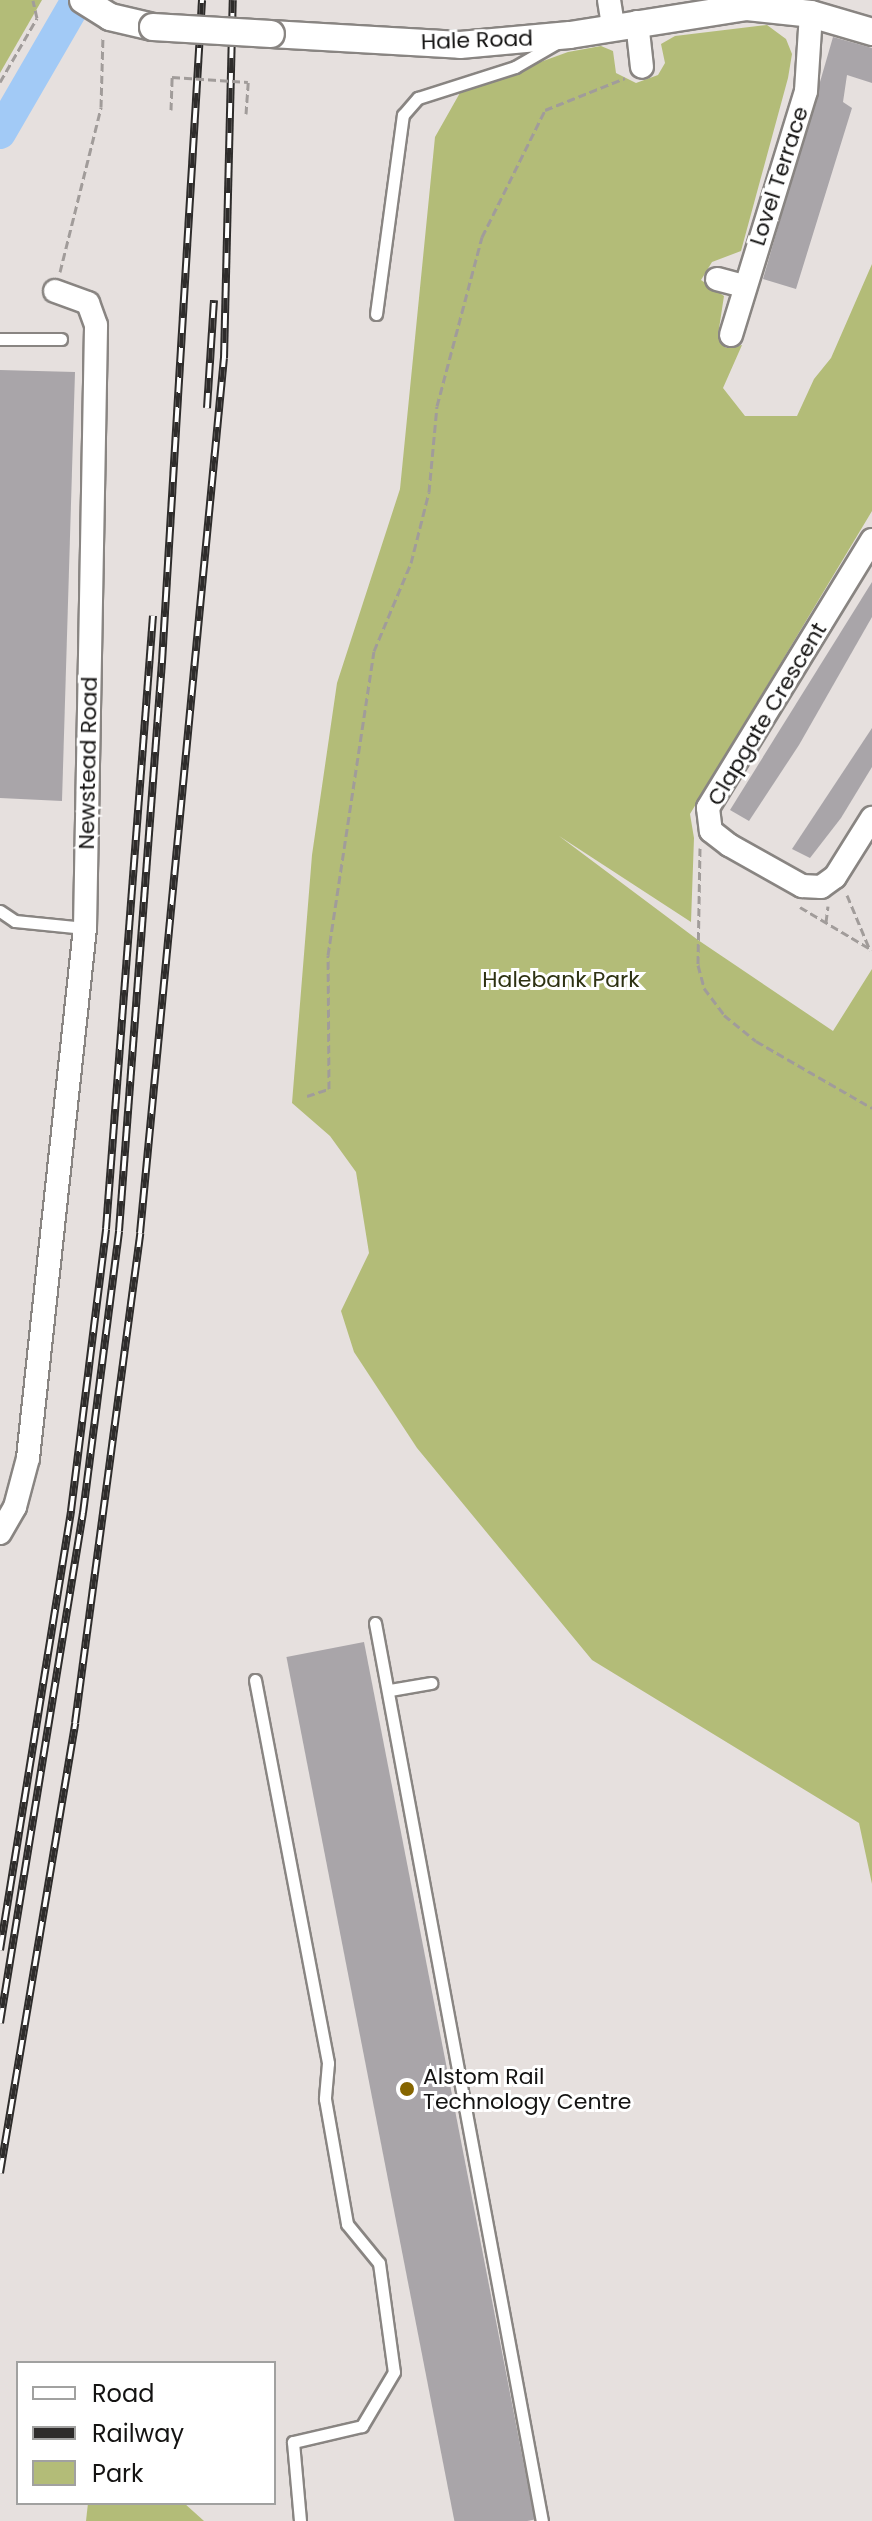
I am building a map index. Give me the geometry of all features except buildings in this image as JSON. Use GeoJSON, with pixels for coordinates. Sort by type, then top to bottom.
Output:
{"type":"FeatureCollection","features":[{"type":"Feature","properties":{"kind":"street","name":"Hale Road"},"geometry":{"type":"LineString","coordinates":[[95,8],[153,27],[460,45],[570,35],[620,16],[747,7],[811,14],[872,32]]}},
{"type":"Feature","properties":{"kind":"street","name":"Lovel Terrace"},"geometry":{"type":"LineString","coordinates":[[731,335],[743,286],[806,91],[811,14]]}},
{"type":"Feature","properties":{"kind":"street"},"geometry":{"type":"LineString","coordinates":[[620,16],[642,67]]}},
{"type":"Feature","properties":{"kind":"street"},"geometry":{"type":"LineString","coordinates":[[717,279],[743,286]]}},
{"type":"Feature","properties":{"kind":"street","name":"Newstead Road"},"geometry":{"type":"LineString","coordinates":[[0,1533],[15,1507],[28,1458],[85,928],[96,325],[88,303],[55,291]]}},
{"type":"Feature","properties":{"kind":"street","name":"Clapgate Crescent"},"geometry":{"type":"LineString","coordinates":[[832,887],[802,886],[711,831],[708,808],[872,540]]}},
{"type":"Feature","properties":{"kind":"street"},"geometry":{"type":"LineString","coordinates":[[832,887],[872,818]]}},
{"type":"Feature","properties":{"kind":"lane"},"geometry":{"type":"LineString","coordinates":[[376,314],[403,115],[418,98],[515,67],[570,35]]}},
{"type":"Feature","properties":{"kind":"lane"},"geometry":{"type":"LineString","coordinates":[[0,339],[61,339]]}},
{"type":"Feature","properties":{"kind":"lane"},"geometry":{"type":"LineString","coordinates":[[0,911],[15,921],[85,928]]}},
{"type":"Feature","properties":{"kind":"lane"},"geometry":{"type":"LineString","coordinates":[[375,1623],[390,1690],[542,2521]]}},
{"type":"Feature","properties":{"kind":"lane"},"geometry":{"type":"LineString","coordinates":[[255,1680],[328,2063],[325,2099],[347,2224],[379,2263],[394,2372],[362,2426],[293,2442],[300,2521]]}},
{"type":"Feature","properties":{"kind":"lane"},"geometry":{"type":"LineString","coordinates":[[390,1690],[431,1683]]}},
{"type":"Feature","properties":{"kind":"path"},"geometry":{"type":"LineString","coordinates":[[0,82],[37,18],[33,0]]}},
{"type":"Feature","properties":{"kind":"path"},"geometry":{"type":"LineString","coordinates":[[55,291],[96,135],[102,99],[95,8]]}},
{"type":"Feature","properties":{"kind":"path"},"geometry":{"type":"LineString","coordinates":[[307,1096],[329,1089],[328,955],[374,651],[411,563],[429,492],[437,406],[452,337],[482,237],[545,110],[618,83],[642,67]]}},
{"type":"Feature","properties":{"kind":"path"},"geometry":{"type":"LineString","coordinates":[[171,110],[172,77],[248,82],[246,114]]}},
{"type":"Feature","properties":{"kind":"path"},"geometry":{"type":"LineString","coordinates":[[711,831],[700,848],[698,965],[704,988],[724,1015],[756,1041],[872,1108]]}},
{"type":"Feature","properties":{"kind":"path"},"geometry":{"type":"LineString","coordinates":[[826,922],[832,887]]}},
{"type":"Feature","properties":{"kind":"path"},"geometry":{"type":"LineString","coordinates":[[832,887],[872,950]]}},
{"type":"Feature","properties":{"kind":"green space"},"geometry":{"type":"Polygon","coordinates":[[[0,0],[42,0],[0,73],[0,0]]]}},
{"type":"Feature","properties":{"kind":"green space","name":"Halebank Park"},"geometry":{"type":"Polygon","coordinates":[[[767,25],[786,39],[792,54],[788,78],[741,251],[712,262],[701,280],[724,296],[718,335],[726,348],[742,345],[723,388],[745,416],[797,416],[814,379],[831,358],[872,264],[872,511],[690,814],[694,838],[691,922],[559,836],[698,940],[833,1031],[872,969],[872,1884],[859,1823],[592,1660],[417,1448],[354,1352],[341,1311],[369,1253],[356,1172],[330,1136],[292,1103],[312,855],[337,683],[400,489],[435,137],[461,91],[568,52],[601,46],[613,51],[616,73],[636,83],[658,75],[665,63],[661,44],[675,36],[767,25]]]}},
{"type":"Feature","properties":{"kind":"green space"},"geometry":{"type":"Polygon","coordinates":[[[88,2505],[186,2505],[204,2521],[86,2521],[88,2505]]]}},
{"type":"Feature","properties":{"kind":"waterway"},"geometry":{"type":"LineString","coordinates":[[0,133],[77,0]]}},
{"type":"Feature","properties":{"kind":"railway"},"geometry":{"type":"LineString","coordinates":[[0,2023],[83,1513],[119,1231],[162,662],[202,0]]}},
{"type":"Feature","properties":{"kind":"railway"},"geometry":{"type":"LineString","coordinates":[[0,2173],[75,1723],[140,1233],[224,358],[233,0]]}},
{"type":"Feature","properties":{"kind":"railway"},"geometry":{"type":"LineString","coordinates":[[207,408],[214,300]]}},
{"type":"Feature","properties":{"kind":"railway"},"geometry":{"type":"LineString","coordinates":[[0,1950],[71,1511],[106,1229],[153,616]]}},
{"type":"Feature","properties":{"kind":"place","name":"Alstom Rail Technology Centre"},"geometry":{"type":"Point","coordinates":[407,2089]}}]}
